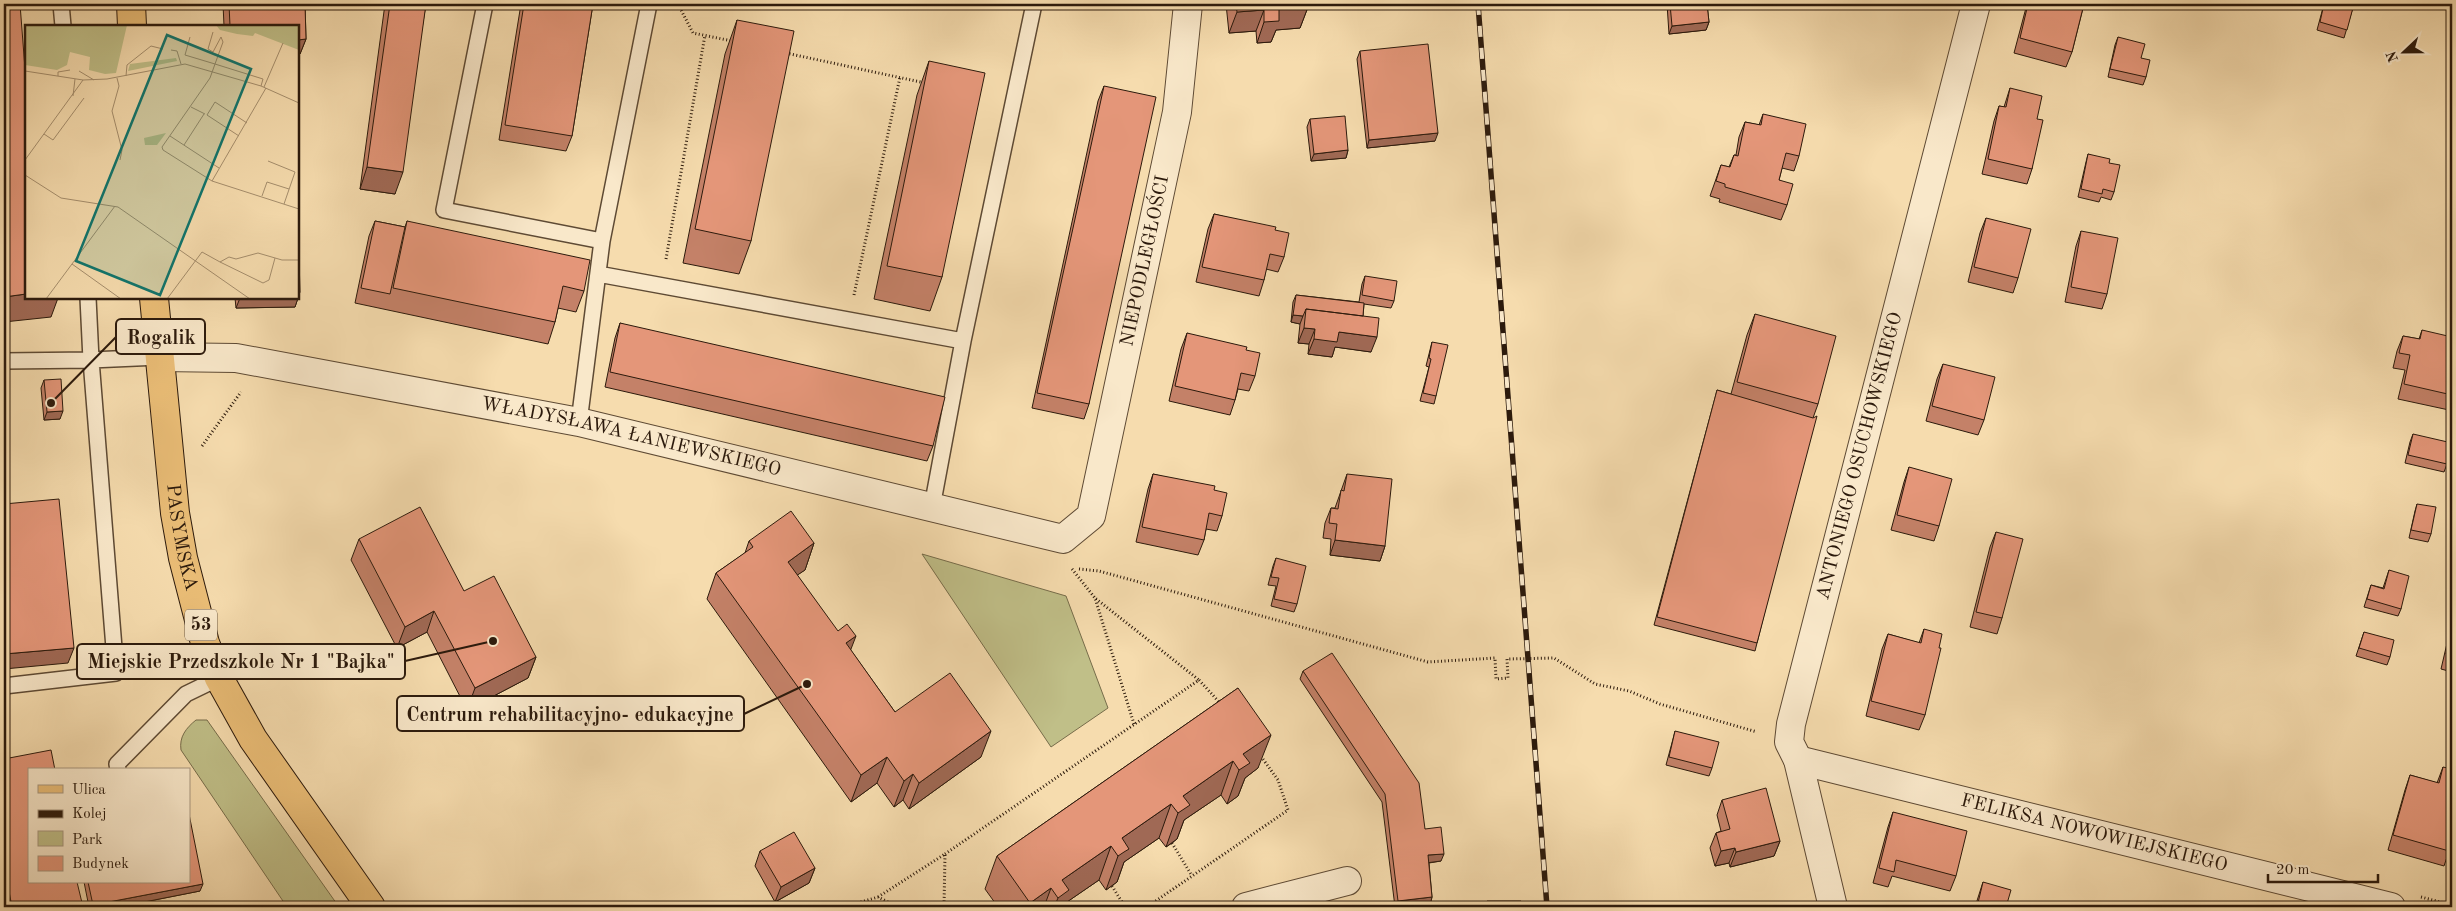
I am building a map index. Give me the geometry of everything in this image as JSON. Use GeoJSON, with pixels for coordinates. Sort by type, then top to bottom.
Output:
{"type":"FeatureCollection","features":[{"type":"Feature","properties":{"kind":"main road"},"geometry":{"type":"LineString","coordinates":[[131,4],[132,25]]}},
{"type":"Feature","properties":{"kind":"main road","name":"PASYMSKA"},"geometry":{"type":"LineString","coordinates":[[154,299],[175,513],[205,642],[219,678],[254,739],[372,907]]}},
{"type":"Feature","properties":{"kind":"street","name":"NIEPODLEGŁOŚCI"},"geometry":{"type":"LineString","coordinates":[[1092,516],[1177,112],[1188,4]]}},
{"type":"Feature","properties":{"kind":"street","name":"ANTONIEGO OSUCHOWSKIEGO"},"geometry":{"type":"LineString","coordinates":[[1834,907],[1794,751],[1791,724],[1976,4]]}},
{"type":"Feature","properties":{"kind":"street","name":"WŁADYSŁAWA ŁANIEWSKIEGO"},"geometry":{"type":"LineString","coordinates":[[159,357],[236,358],[579,422],[1063,539],[1092,516]]}},
{"type":"Feature","properties":{"kind":"street","name":"FELIKSA NOWOWIEJSKIEGO"},"geometry":{"type":"LineString","coordinates":[[1794,751],[2403,901]]}},
{"type":"Feature","properties":{"kind":"street"},"geometry":{"type":"LineString","coordinates":[[1246,907],[1347,881]]}},
{"type":"Feature","properties":{"kind":"lane"},"geometry":{"type":"LineString","coordinates":[[61,4],[63,25]]}},
{"type":"Feature","properties":{"kind":"lane"},"geometry":{"type":"LineString","coordinates":[[485,4],[444,210],[602,241]]}},
{"type":"Feature","properties":{"kind":"lane"},"geometry":{"type":"LineString","coordinates":[[579,422],[602,241],[649,4]]}},
{"type":"Feature","properties":{"kind":"lane"},"geometry":{"type":"LineString","coordinates":[[932,507],[963,341],[1034,4]]}},
{"type":"Feature","properties":{"kind":"lane"},"geometry":{"type":"LineString","coordinates":[[598,274],[963,341]]}},
{"type":"Feature","properties":{"kind":"lane"},"geometry":{"type":"LineString","coordinates":[[4,686],[116,673],[91,360],[88,299]]}},
{"type":"Feature","properties":{"kind":"lane"},"geometry":{"type":"LineString","coordinates":[[4,361],[159,357]]}},
{"type":"Feature","properties":{"kind":"lane"},"geometry":{"type":"LineString","coordinates":[[117,767],[186,694],[219,678]]}},
{"type":"Feature","properties":{"kind":"path"},"geometry":{"type":"LineString","coordinates":[[678,4],[693,33],[734,42]]}},
{"type":"Feature","properties":{"kind":"path"},"geometry":{"type":"LineString","coordinates":[[661,286],[705,35]]}},
{"type":"Feature","properties":{"kind":"path"},"geometry":{"type":"LineString","coordinates":[[783,52],[928,84]]}},
{"type":"Feature","properties":{"kind":"path"},"geometry":{"type":"LineString","coordinates":[[849,320],[900,78]]}},
{"type":"Feature","properties":{"kind":"path"},"geometry":{"type":"LineString","coordinates":[[198,451],[247,384]]}},
{"type":"Feature","properties":{"kind":"path"},"geometry":{"type":"LineString","coordinates":[[1071,568],[1099,570],[1428,662],[1494,658],[1496,679],[1508,678],[1507,659],[1554,658],[1594,684],[1630,692],[1794,751]]}},
{"type":"Feature","properties":{"kind":"path"},"geometry":{"type":"LineString","coordinates":[[1134,724],[1095,598],[1199,680],[1224,706]]}},
{"type":"Feature","properties":{"kind":"path"},"geometry":{"type":"LineString","coordinates":[[844,907],[878,897],[945,854],[1199,680]]}},
{"type":"Feature","properties":{"kind":"path"},"geometry":{"type":"LineString","coordinates":[[1147,907],[1288,810],[1278,780],[1257,750]]}},
{"type":"Feature","properties":{"kind":"path"},"geometry":{"type":"LineString","coordinates":[[1172,843],[1192,876]]}},
{"type":"Feature","properties":{"kind":"path"},"geometry":{"type":"LineString","coordinates":[[944,907],[945,854]]}},
{"type":"Feature","properties":{"kind":"path"},"geometry":{"type":"LineString","coordinates":[[1112,886],[1125,907]]}},
{"type":"Feature","properties":{"kind":"path"},"geometry":{"type":"LineString","coordinates":[[878,897],[898,907]]}},
{"type":"Feature","properties":{"kind":"path"},"geometry":{"type":"LineString","coordinates":[[2403,901],[2452,905]]}},
{"type":"Feature","properties":{"kind":"green space"},"geometry":{"type":"Polygon","coordinates":[[[922,554],[1066,596],[1108,708],[1051,747],[922,554]]]}},
{"type":"Feature","properties":{"kind":"green space"},"geometry":{"type":"Polygon","coordinates":[[[196,720],[207,720],[339,907],[287,907],[181,750],[181,741],[184,733],[196,720]]]}},
{"type":"Feature","properties":{"kind":"building"},"geometry":{"type":"Polygon","coordinates":[[[4,4],[20,4],[25,69],[25,294],[4,297],[4,4]]]}},
{"type":"Feature","properties":{"kind":"building"},"geometry":{"type":"Polygon","coordinates":[[[229,4],[305,4],[306,39],[299,40],[299,25],[230,25],[229,4]]]}},
{"type":"Feature","properties":{"kind":"building"},"geometry":{"type":"Polygon","coordinates":[[[390,4],[426,4],[403,172],[367,167],[390,4]]]}},
{"type":"Feature","properties":{"kind":"building"},"geometry":{"type":"Polygon","coordinates":[[[524,4],[593,4],[572,136],[505,125],[524,4]]]}},
{"type":"Feature","properties":{"kind":"building"},"geometry":{"type":"Polygon","coordinates":[[[1236,4],[1308,4],[1308,7],[1279,9],[1279,21],[1264,22],[1264,10],[1237,12],[1236,4]]]}},
{"type":"Feature","properties":{"kind":"building"},"geometry":{"type":"Polygon","coordinates":[[[1670,4],[1707,4],[1709,22],[1672,26],[1670,4]]]}},
{"type":"Feature","properties":{"kind":"building"},"geometry":{"type":"Polygon","coordinates":[[[2028,4],[2084,4],[2072,52],[2020,38],[2028,4]]]}},
{"type":"Feature","properties":{"kind":"building"},"geometry":{"type":"Polygon","coordinates":[[[2324,4],[2354,4],[2347,30],[2320,22],[2324,4]]]}},
{"type":"Feature","properties":{"kind":"building"},"geometry":{"type":"Polygon","coordinates":[[[737,20],[794,31],[751,241],[695,229],[737,20]]]}},
{"type":"Feature","properties":{"kind":"building"},"geometry":{"type":"Polygon","coordinates":[[[2118,37],[2145,44],[2141,58],[2150,60],[2146,77],[2110,69],[2118,37]]]}},
{"type":"Feature","properties":{"kind":"building"},"geometry":{"type":"Polygon","coordinates":[[[1428,44],[1438,133],[1369,140],[1360,51],[1428,44]]]}},
{"type":"Feature","properties":{"kind":"building"},"geometry":{"type":"Polygon","coordinates":[[[929,61],[985,73],[942,277],[887,266],[929,61]]]}},
{"type":"Feature","properties":{"kind":"building"},"geometry":{"type":"Polygon","coordinates":[[[1104,86],[1156,97],[1089,404],[1037,393],[1104,86]]]}},
{"type":"Feature","properties":{"kind":"building"},"geometry":{"type":"Polygon","coordinates":[[[2010,88],[2042,96],[2037,119],[2043,120],[2032,169],[1988,159],[1999,106],[2006,107],[2010,88]]]}},
{"type":"Feature","properties":{"kind":"building"},"geometry":{"type":"Polygon","coordinates":[[[1763,114],[1806,124],[1799,156],[1786,153],[1779,180],[1793,184],[1787,205],[1725,187],[1725,184],[1716,181],[1721,165],[1730,167],[1734,155],[1738,156],[1745,122],[1761,125],[1763,114]]]}},
{"type":"Feature","properties":{"kind":"building"},"geometry":{"type":"Polygon","coordinates":[[[1345,116],[1348,150],[1314,154],[1310,119],[1345,116]]]}},
{"type":"Feature","properties":{"kind":"building"},"geometry":{"type":"Polygon","coordinates":[[[2088,154],[2110,159],[2109,163],[2120,165],[2114,192],[2103,189],[2102,194],[2081,189],[2088,154]]]}},
{"type":"Feature","properties":{"kind":"building"},"geometry":{"type":"Polygon","coordinates":[[[1214,214],[1276,227],[1275,230],[1289,233],[1284,257],[1270,254],[1264,280],[1202,267],[1214,214]]]}},
{"type":"Feature","properties":{"kind":"building"},"geometry":{"type":"Polygon","coordinates":[[[1986,218],[2031,229],[2018,278],[1974,267],[1986,218]]]}},
{"type":"Feature","properties":{"kind":"building"},"geometry":{"type":"Polygon","coordinates":[[[375,221],[405,227],[390,294],[361,288],[375,221]]]}},
{"type":"Feature","properties":{"kind":"building"},"geometry":{"type":"Polygon","coordinates":[[[407,221],[590,260],[584,291],[563,286],[555,322],[393,288],[407,221]]]}},
{"type":"Feature","properties":{"kind":"building"},"geometry":{"type":"Polygon","coordinates":[[[2081,231],[2118,238],[2107,294],[2071,287],[2081,231]]]}},
{"type":"Feature","properties":{"kind":"building"},"geometry":{"type":"Polygon","coordinates":[[[299,258],[300,292],[299,292],[299,258]]]}},
{"type":"Feature","properties":{"kind":"building"},"geometry":{"type":"Polygon","coordinates":[[[1365,276],[1397,281],[1394,301],[1362,295],[1365,276]]]}},
{"type":"Feature","properties":{"kind":"building"},"geometry":{"type":"Polygon","coordinates":[[[1296,295],[1364,303],[1363,316],[1306,309],[1303,316],[1293,315],[1296,295]]]}},
{"type":"Feature","properties":{"kind":"building"},"geometry":{"type":"Polygon","coordinates":[[[1306,309],[1379,318],[1377,337],[1339,332],[1337,342],[1314,339],[1315,329],[1304,328],[1306,309]]]}},
{"type":"Feature","properties":{"kind":"building"},"geometry":{"type":"Polygon","coordinates":[[[1755,314],[1836,336],[1818,404],[1737,382],[1755,314]]]}},
{"type":"Feature","properties":{"kind":"building"},"geometry":{"type":"Polygon","coordinates":[[[620,323],[945,397],[933,446],[610,372],[620,323]]]}},
{"type":"Feature","properties":{"kind":"building"},"geometry":{"type":"Polygon","coordinates":[[[2422,330],[2452,337],[2452,395],[2404,384],[2410,355],[2399,353],[2403,336],[2420,339],[2422,330]]]}},
{"type":"Feature","properties":{"kind":"building"},"geometry":{"type":"Polygon","coordinates":[[[1187,333],[1247,347],[1246,350],[1260,353],[1255,376],[1241,373],[1235,400],[1175,386],[1187,333]]]}},
{"type":"Feature","properties":{"kind":"building"},"geometry":{"type":"Polygon","coordinates":[[[1432,342],[1448,345],[1436,396],[1423,393],[1431,359],[1429,358],[1432,342]]]}},
{"type":"Feature","properties":{"kind":"building"},"geometry":{"type":"Polygon","coordinates":[[[1943,364],[1995,377],[1984,420],[1932,406],[1943,364]]]}},
{"type":"Feature","properties":{"kind":"building"},"geometry":{"type":"Polygon","coordinates":[[[61,379],[63,411],[47,412],[44,380],[61,379]]]}},
{"type":"Feature","properties":{"kind":"building"},"geometry":{"type":"Polygon","coordinates":[[[1717,390],[1813,418],[1817,416],[1757,643],[1657,617],[1717,390]]]}},
{"type":"Feature","properties":{"kind":"building"},"geometry":{"type":"Polygon","coordinates":[[[2413,434],[2452,443],[2447,464],[2408,455],[2413,434]]]}},
{"type":"Feature","properties":{"kind":"building"},"geometry":{"type":"Polygon","coordinates":[[[1909,467],[1952,479],[1939,526],[1897,515],[1909,467]]]}},
{"type":"Feature","properties":{"kind":"building"},"geometry":{"type":"Polygon","coordinates":[[[1153,474],[1215,486],[1214,490],[1227,493],[1222,516],[1209,513],[1204,540],[1142,527],[1153,474]]]}},
{"type":"Feature","properties":{"kind":"building"},"geometry":{"type":"Polygon","coordinates":[[[1347,474],[1392,479],[1385,546],[1335,540],[1337,524],[1329,523],[1331,508],[1338,509],[1341,490],[1344,491],[1347,474]]]}},
{"type":"Feature","properties":{"kind":"building"},"geometry":{"type":"Polygon","coordinates":[[[59,499],[74,648],[4,654],[4,504],[59,499]]]}},
{"type":"Feature","properties":{"kind":"building"},"geometry":{"type":"Polygon","coordinates":[[[2417,504],[2436,507],[2431,534],[2411,530],[2417,504]]]}},
{"type":"Feature","properties":{"kind":"building"},"geometry":{"type":"Polygon","coordinates":[[[420,507],[464,591],[494,576],[536,657],[475,688],[434,611],[405,627],[359,539],[420,507]]]}},
{"type":"Feature","properties":{"kind":"building"},"geometry":{"type":"Polygon","coordinates":[[[791,511],[814,543],[788,562],[838,631],[847,624],[856,636],[846,643],[895,712],[950,673],[991,731],[919,783],[913,774],[904,781],[887,757],[861,775],[716,573],[753,547],[749,541],[791,511]]]}},
{"type":"Feature","properties":{"kind":"building"},"geometry":{"type":"Polygon","coordinates":[[[1996,532],[2023,539],[2002,618],[1976,612],[1996,532]]]}},
{"type":"Feature","properties":{"kind":"building"},"geometry":{"type":"Polygon","coordinates":[[[1276,558],[1306,566],[1297,604],[1274,599],[1279,578],[1271,577],[1276,558]]]}},
{"type":"Feature","properties":{"kind":"building"},"geometry":{"type":"Polygon","coordinates":[[[2389,570],[2409,576],[2401,609],[2367,599],[2371,585],[2384,589],[2389,570]]]}},
{"type":"Feature","properties":{"kind":"building"},"geometry":{"type":"Polygon","coordinates":[[[1924,629],[1942,634],[1939,648],[1941,648],[1925,715],[1871,701],[1888,634],[1921,643],[1924,629]]]}},
{"type":"Feature","properties":{"kind":"building"},"geometry":{"type":"Polygon","coordinates":[[[2452,630],[2452,656],[2446,654],[2452,630]]]}},
{"type":"Feature","properties":{"kind":"building"},"geometry":{"type":"Polygon","coordinates":[[[2364,632],[2394,640],[2390,657],[2359,648],[2364,632]]]}},
{"type":"Feature","properties":{"kind":"building"},"geometry":{"type":"Polygon","coordinates":[[[1332,653],[1419,783],[1425,829],[1441,827],[1444,854],[1428,855],[1432,897],[1398,901],[1385,794],[1303,671],[1332,653]]]}},
{"type":"Feature","properties":{"kind":"building"},"geometry":{"type":"Polygon","coordinates":[[[1238,688],[1271,735],[1243,754],[1250,763],[1239,770],[1233,761],[1183,796],[1190,805],[1178,813],[1171,804],[1122,838],[1129,849],[1118,856],[1111,846],[1062,880],[1069,890],[1058,898],[1051,888],[1030,903],[997,856],[1238,688]]]}},
{"type":"Feature","properties":{"kind":"building"},"geometry":{"type":"Polygon","coordinates":[[[1675,731],[1719,742],[1712,768],[1669,757],[1675,731]]]}},
{"type":"Feature","properties":{"kind":"building"},"geometry":{"type":"Polygon","coordinates":[[[51,750],[55,768],[28,768],[28,884],[77,884],[83,907],[12,907],[4,865],[4,759],[51,750]]]}},
{"type":"Feature","properties":{"kind":"building"},"geometry":{"type":"Polygon","coordinates":[[[2443,767],[2452,769],[2452,839],[2449,851],[2393,835],[2410,775],[2439,783],[2443,767]]]}},
{"type":"Feature","properties":{"kind":"building"},"geometry":{"type":"Polygon","coordinates":[[[1766,788],[1780,841],[1736,852],[1735,848],[1721,851],[1716,833],[1730,829],[1722,800],[1766,788]]]}},
{"type":"Feature","properties":{"kind":"building"},"geometry":{"type":"Polygon","coordinates":[[[1893,812],[1967,831],[1956,876],[1896,860],[1894,872],[1879,868],[1893,812]]]}},
{"type":"Feature","properties":{"kind":"building"},"geometry":{"type":"Polygon","coordinates":[[[190,819],[203,884],[93,905],[88,884],[190,884],[190,819]]]}},
{"type":"Feature","properties":{"kind":"building"},"geometry":{"type":"Polygon","coordinates":[[[794,832],[815,868],[781,887],[760,851],[794,832]]]}},
{"type":"Feature","properties":{"kind":"building"},"geometry":{"type":"Polygon","coordinates":[[[1983,882],[2011,890],[2006,907],[1977,907],[1983,882]]]}},
{"type":"Feature","properties":{"kind":"building"},"geometry":{"type":"Polygon","coordinates":[[[1487,901],[1521,901],[1521,907],[1487,907],[1487,901]]]}},
{"type":"Feature","properties":{"kind":"railway"},"geometry":{"type":"LineString","coordinates":[[1478,4],[1547,907]]}},
{"type":"Feature","properties":{"kind":"place","name":"Rogalik"},"geometry":{"type":"Point","coordinates":[51,403]}},
{"type":"Feature","properties":{"kind":"place","name":"Miejskie Przedszkole Nr 1 \"Bajka\""},"geometry":{"type":"Point","coordinates":[493,641]}},
{"type":"Feature","properties":{"kind":"place","name":"Centrum rehabilitacyjno- edukacyjne"},"geometry":{"type":"Point","coordinates":[807,684]}}]}
